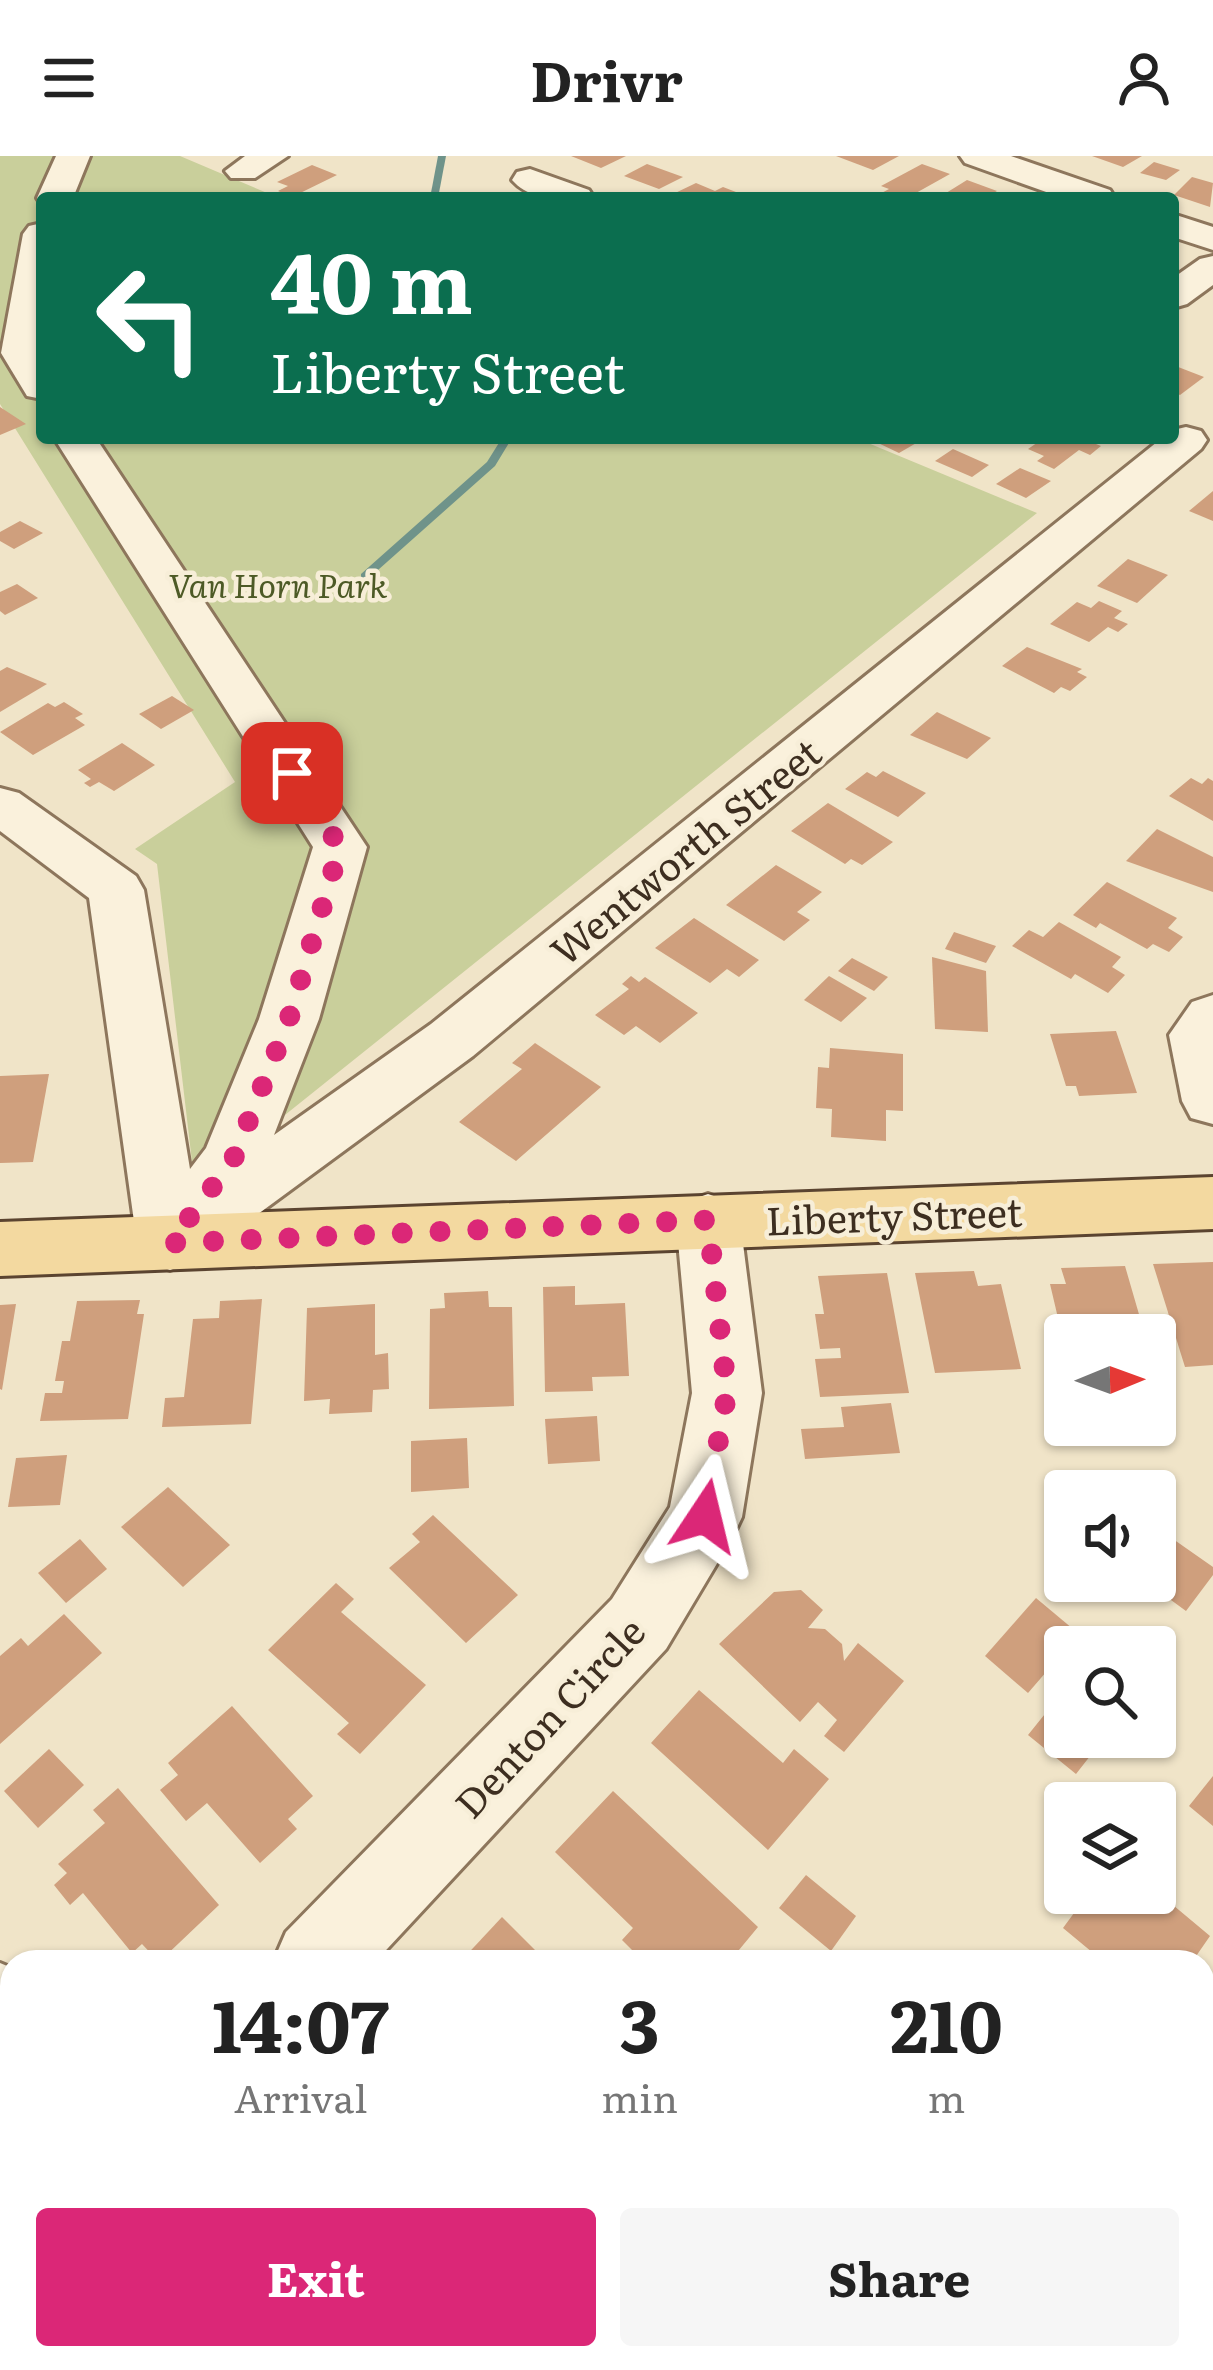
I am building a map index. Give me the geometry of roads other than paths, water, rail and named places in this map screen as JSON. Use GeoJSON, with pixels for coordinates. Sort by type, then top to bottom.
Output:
{"type":"FeatureCollection","features":[{"type":"Feature","properties":{"kind":"main road","name":"Liberty Street"},"geometry":{"type":"LineString","coordinates":[[0,1249],[1213,1203]]}},
{"type":"Feature","properties":{"kind":"street"},"geometry":{"type":"LineString","coordinates":[[58,192],[74,156]]}},
{"type":"Feature","properties":{"kind":"street"},"geometry":{"type":"LineString","coordinates":[[977,156],[1079,192]]}},
{"type":"Feature","properties":{"kind":"street"},"geometry":{"type":"LineString","coordinates":[[530,180],[560,192]]}},
{"type":"Feature","properties":{"kind":"street"},"geometry":{"type":"LineString","coordinates":[[1179,227],[1213,239]]}},
{"type":"Feature","properties":{"kind":"street"},"geometry":{"type":"LineString","coordinates":[[36,266],[20,353],[36,378]]}},
{"type":"Feature","properties":{"kind":"street"},"geometry":{"type":"LineString","coordinates":[[1179,292],[1213,267]]}},
{"type":"Feature","properties":{"kind":"street","name":"Wentworth Street"},"geometry":{"type":"LineString","coordinates":[[170,1243],[452,1040],[1191,442]]}},
{"type":"Feature","properties":{"kind":"street"},"geometry":{"type":"LineString","coordinates":[[79,444],[340,847],[289,1019],[233,1160],[170,1243]]}},
{"type":"Feature","properties":{"kind":"street"},"geometry":{"type":"LineString","coordinates":[[0,805],[116,890],[170,1243]]}},
{"type":"Feature","properties":{"kind":"street"},"geometry":{"type":"LineString","coordinates":[[1213,1017],[1198,1035],[1213,1101]]}},
{"type":"Feature","properties":{"kind":"street","name":"Denton Circle"},"geometry":{"type":"LineString","coordinates":[[327,1950],[639,1624],[705,1516],[727,1393],[708,1220]]}},
{"type":"Feature","properties":{"kind":"waterway"},"geometry":{"type":"LineString","coordinates":[[435,192],[442,156]]}},
{"type":"Feature","properties":{"kind":"waterway"},"geometry":{"type":"LineString","coordinates":[[365,576],[491,464],[503,444]]}},
{"type":"Feature","properties":{"kind":"park label","name":"Van Horn Park"},"geometry":{"type":"Point","coordinates":[278,583]}}]}
